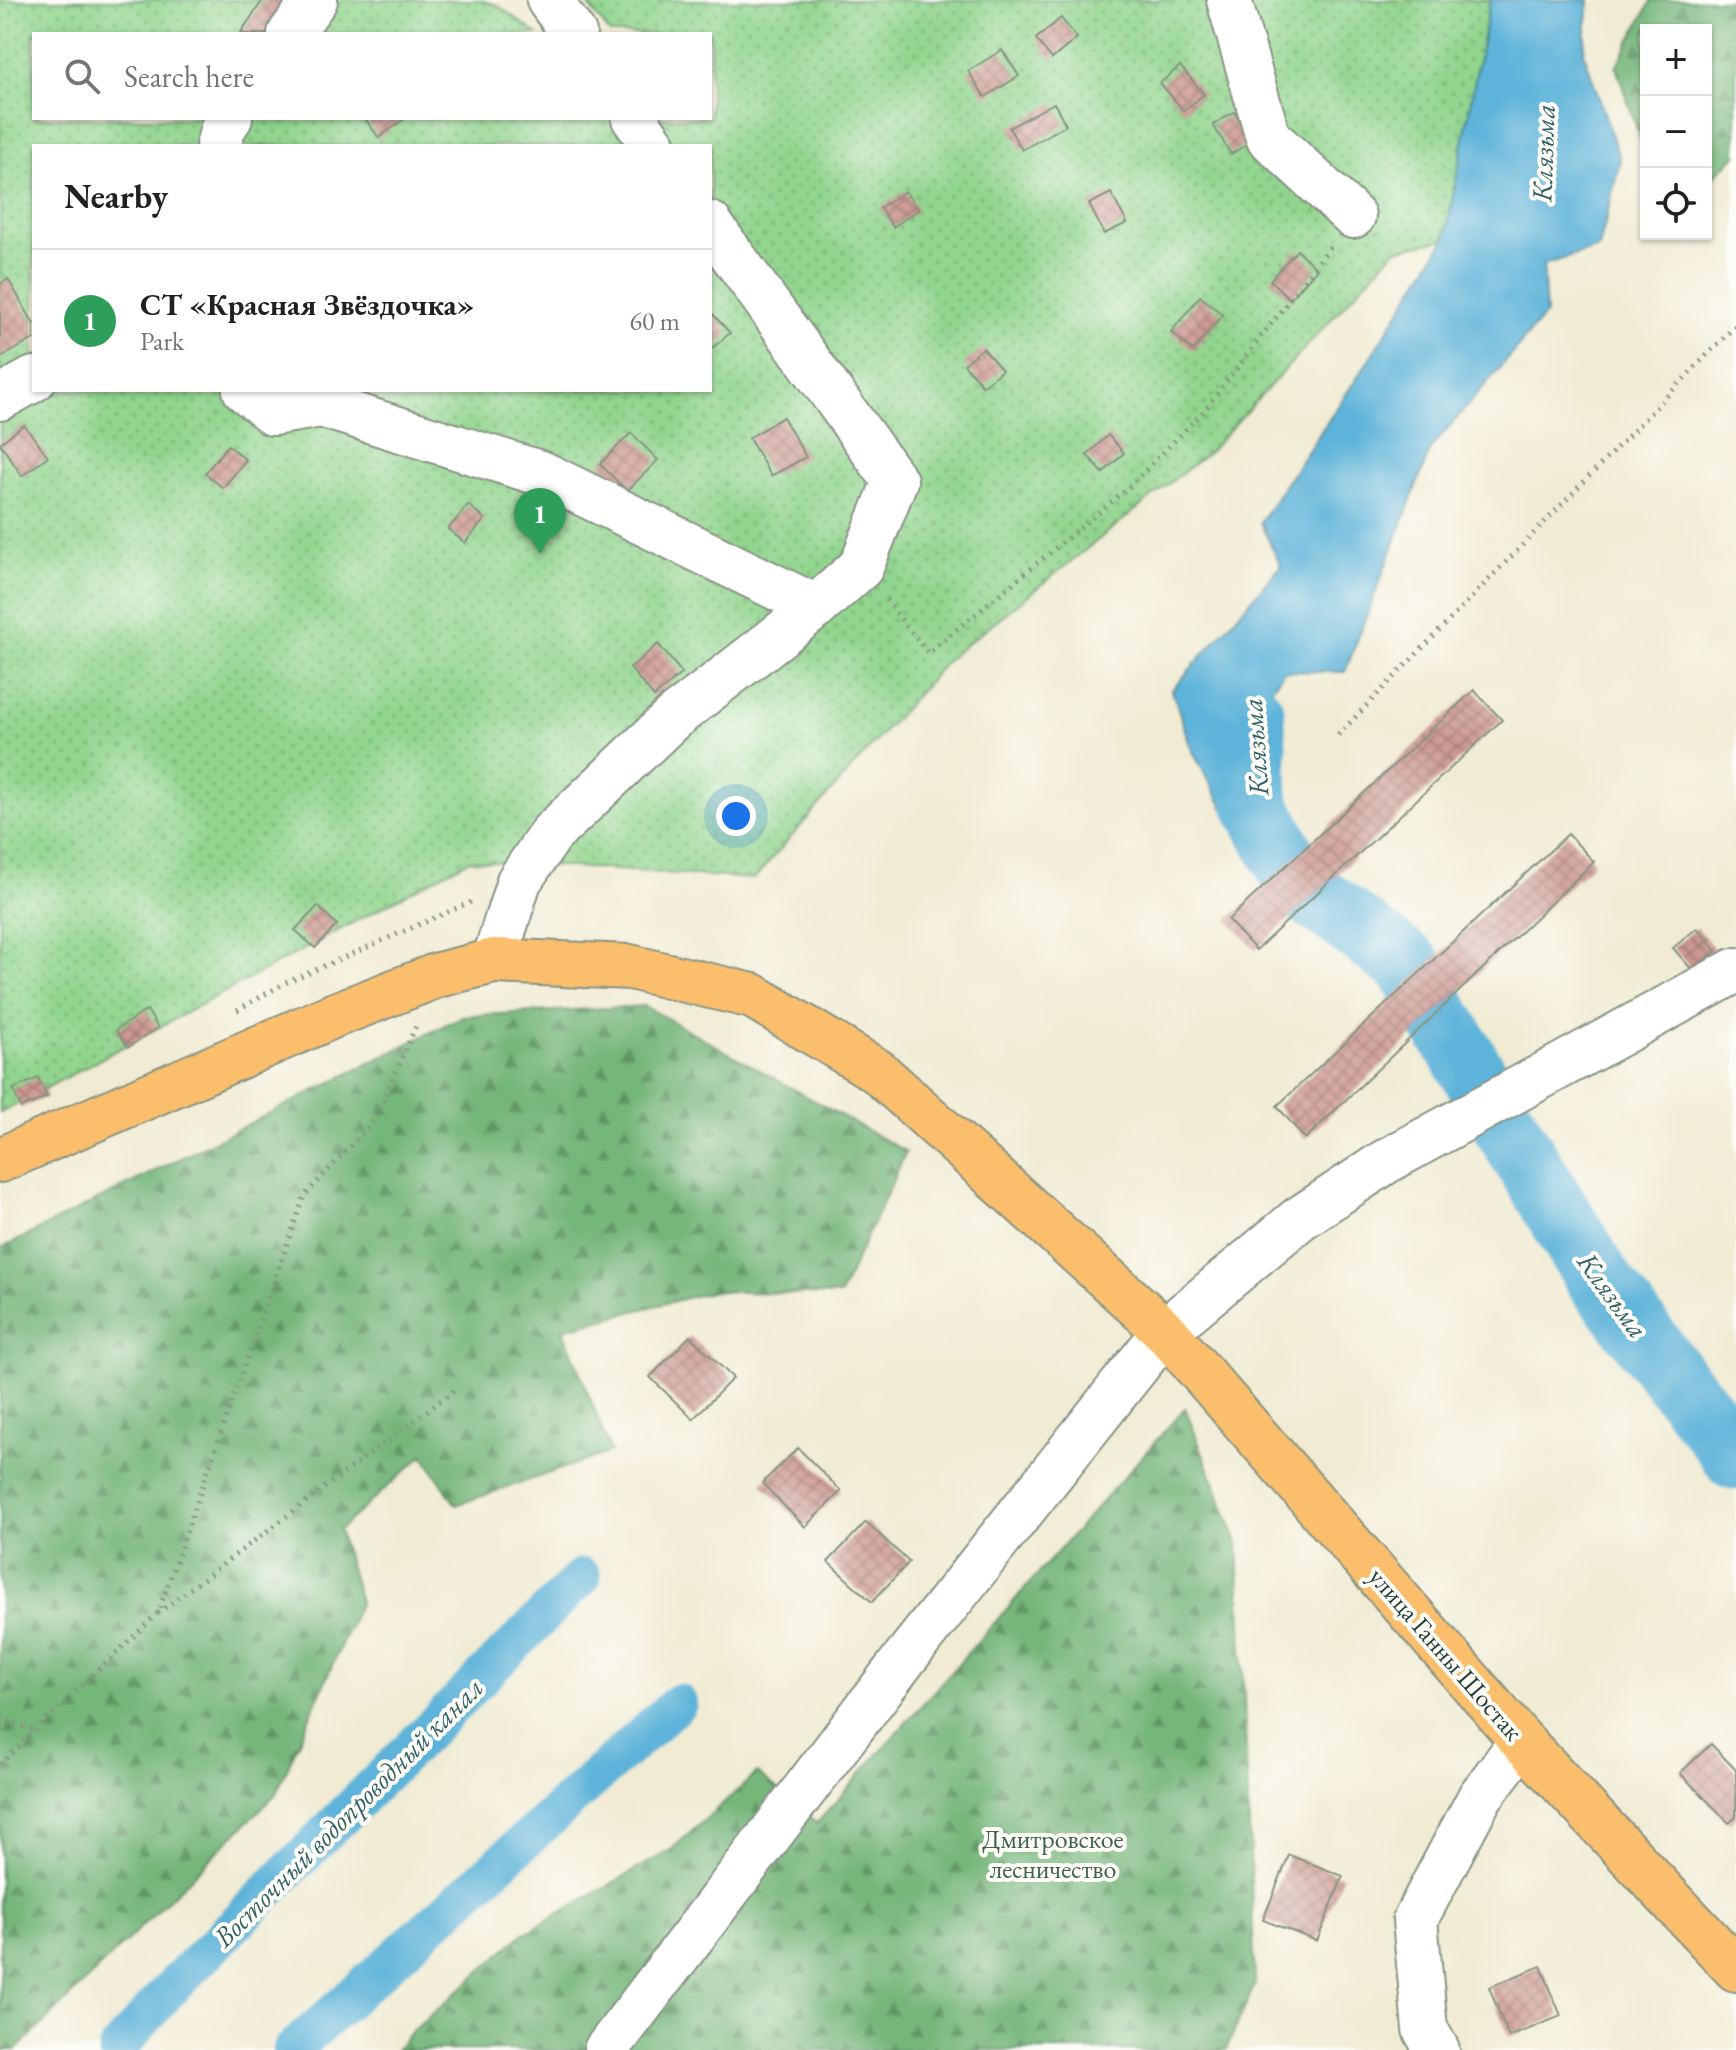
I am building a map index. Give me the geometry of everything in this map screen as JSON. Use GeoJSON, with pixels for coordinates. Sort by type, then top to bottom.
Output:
{"type":"FeatureCollection","features":[{"type":"Feature","properties":{"kind":"main road","name":"улица Ганны Шостак"},"geometry":{"type":"LineString","coordinates":[[0,1160],[335,1015],[438,975],[494,961],[630,967],[753,996],[877,1071],[1165,1331],[1522,1741],[1736,1969]]}},
{"type":"Feature","properties":{"kind":"street"},"geometry":{"type":"LineString","coordinates":[[291,32],[315,0]]}},
{"type":"Feature","properties":{"kind":"street"},"geometry":{"type":"LineString","coordinates":[[549,0],[573,32]]}},
{"type":"Feature","properties":{"kind":"street"},"geometry":{"type":"LineString","coordinates":[[1229,0],[1268,137],[1353,216]]}},
{"type":"Feature","properties":{"kind":"street"},"geometry":{"type":"LineString","coordinates":[[219,144],[229,120]]}},
{"type":"Feature","properties":{"kind":"street"},"geometry":{"type":"LineString","coordinates":[[635,120],[653,144]]}},
{"type":"Feature","properties":{"kind":"street"},"geometry":{"type":"LineString","coordinates":[[494,961],[519,881],[551,834],[673,718],[816,607],[861,567],[895,481],[712,227]]}},
{"type":"Feature","properties":{"kind":"street"},"geometry":{"type":"LineString","coordinates":[[0,398],[32,380]]}},
{"type":"Feature","properties":{"kind":"street"},"geometry":{"type":"LineString","coordinates":[[247,392],[273,413],[321,405],[543,474],[816,607]]}},
{"type":"Feature","properties":{"kind":"street"},"geometry":{"type":"LineString","coordinates":[[606,2050],[905,1658],[1165,1331],[1299,1219],[1385,1162],[1736,970]]}},
{"type":"Feature","properties":{"kind":"street"},"geometry":{"type":"LineString","coordinates":[[1437,2050],[1425,2029],[1415,1920],[1480,1797],[1522,1741]]}},
{"type":"Feature","properties":{"kind":"path"},"geometry":{"type":"LineString","coordinates":[[861,567],[928,653],[1126,490],[1204,411],[1353,216]]}},
{"type":"Feature","properties":{"kind":"path"},"geometry":{"type":"LineString","coordinates":[[1338,735],[1736,325]]}},
{"type":"Feature","properties":{"kind":"path"},"geometry":{"type":"LineString","coordinates":[[158,1613],[304,1196],[374,1121],[438,975]]}},
{"type":"Feature","properties":{"kind":"path"},"geometry":{"type":"LineString","coordinates":[[0,1764],[158,1613],[456,1389]]}},
{"type":"Feature","properties":{"kind":"path"},"geometry":{"type":"LineString","coordinates":[[0,1718],[36,1731]]}},
{"type":"Feature","properties":{"kind":"green space"},"geometry":{"type":"Polygon","coordinates":[[[0,0],[480,0],[497,5],[534,32],[32,32],[32,120],[712,120],[712,32],[609,32],[585,0],[1490,0],[1445,239],[1395,250],[1210,451],[949,658],[754,879],[469,860],[0,1113],[0,0]]]}},
{"type":"Feature","properties":{"kind":"green space"},"geometry":{"type":"Polygon","coordinates":[[[1652,0],[1736,0],[1736,156],[1712,178],[1712,24],[1640,24],[1640,138],[1616,67],[1652,0]]]}},
{"type":"Feature","properties":{"kind":"green space"},"geometry":{"type":"Polygon","coordinates":[[[645,1006],[906,1152],[840,1295],[714,1291],[563,1329],[611,1452],[456,1505],[423,1455],[339,1530],[360,1602],[276,1794],[16,2050],[0,2050],[0,1249],[463,1016],[645,1006]]]}},
{"type":"Feature","properties":{"kind":"green space","name":"Дмитровское лесничество"},"geometry":{"type":"Polygon","coordinates":[[[1185,1408],[1238,1543],[1255,1984],[1226,2050],[396,2050],[406,2037],[523,1934],[672,1849],[757,1773],[817,1823],[1185,1408]]]}},
{"type":"Feature","properties":{"kind":"water"},"geometry":{"type":"Polygon","coordinates":[[[1490,0],[1589,0],[1584,53],[1620,160],[1599,248],[1543,265],[1546,314],[1431,448],[1345,672],[1284,671],[1265,698],[1278,801],[1224,809],[1191,748],[1172,690],[1281,566],[1260,522],[1363,369],[1445,239],[1490,0]]]}},
{"type":"Feature","properties":{"kind":"building"},"geometry":{"type":"Polygon","coordinates":[[[263,0],[279,0],[294,11],[279,32],[241,32],[263,0]]]}},
{"type":"Feature","properties":{"kind":"building"},"geometry":{"type":"Polygon","coordinates":[[[1061,18],[1077,38],[1052,59],[1036,39],[1061,18]]]}},
{"type":"Feature","properties":{"kind":"building"},"geometry":{"type":"Polygon","coordinates":[[[1002,50],[1019,76],[985,97],[968,71],[1002,50]]]}},
{"type":"Feature","properties":{"kind":"building"},"geometry":{"type":"Polygon","coordinates":[[[1180,66],[1204,94],[1184,111],[1160,83],[1180,66]]]}},
{"type":"Feature","properties":{"kind":"building"},"geometry":{"type":"Polygon","coordinates":[[[1054,103],[1066,125],[1022,150],[1009,128],[1054,103]]]}},
{"type":"Feature","properties":{"kind":"building"},"geometry":{"type":"Polygon","coordinates":[[[1234,112],[1253,140],[1231,154],[1213,125],[1234,112]]]}},
{"type":"Feature","properties":{"kind":"building"},"geometry":{"type":"Polygon","coordinates":[[[366,120],[402,120],[379,138],[366,120]]]}},
{"type":"Feature","properties":{"kind":"building"},"geometry":{"type":"Polygon","coordinates":[[[905,191],[918,210],[893,227],[880,208],[905,191]]]}},
{"type":"Feature","properties":{"kind":"building"},"geometry":{"type":"Polygon","coordinates":[[[1111,193],[1127,223],[1104,234],[1089,204],[1111,193]]]}},
{"type":"Feature","properties":{"kind":"building"},"geometry":{"type":"Polygon","coordinates":[[[1297,250],[1317,269],[1290,299],[1270,280],[1297,250]]]}},
{"type":"Feature","properties":{"kind":"building"},"geometry":{"type":"Polygon","coordinates":[[[8,279],[32,321],[32,340],[0,358],[0,284],[8,279]]]}},
{"type":"Feature","properties":{"kind":"building"},"geometry":{"type":"Polygon","coordinates":[[[1200,296],[1223,315],[1193,351],[1171,332],[1200,296]]]}},
{"type":"Feature","properties":{"kind":"building"},"geometry":{"type":"Polygon","coordinates":[[[712,313],[730,333],[712,348],[712,313]]]}},
{"type":"Feature","properties":{"kind":"building"},"geometry":{"type":"Polygon","coordinates":[[[983,348],[1002,370],[983,386],[964,364],[983,348]]]}},
{"type":"Feature","properties":{"kind":"building"},"geometry":{"type":"Polygon","coordinates":[[[783,417],[806,457],[771,476],[749,438],[783,417]]]}},
{"type":"Feature","properties":{"kind":"building"},"geometry":{"type":"Polygon","coordinates":[[[24,425],[48,456],[22,476],[0,443],[24,425]]]}},
{"type":"Feature","properties":{"kind":"building"},"geometry":{"type":"Polygon","coordinates":[[[631,433],[658,460],[627,491],[600,464],[631,433]]]}},
{"type":"Feature","properties":{"kind":"building"},"geometry":{"type":"Polygon","coordinates":[[[1108,435],[1124,453],[1103,473],[1087,455],[1108,435]]]}},
{"type":"Feature","properties":{"kind":"building"},"geometry":{"type":"Polygon","coordinates":[[[228,445],[246,460],[223,488],[205,473],[228,445]]]}},
{"type":"Feature","properties":{"kind":"building"},"geometry":{"type":"Polygon","coordinates":[[[468,505],[485,519],[465,543],[448,529],[468,505]]]}},
{"type":"Feature","properties":{"kind":"building"},"geometry":{"type":"Polygon","coordinates":[[[658,644],[682,673],[654,697],[630,668],[658,644]]]}},
{"type":"Feature","properties":{"kind":"building"},"geometry":{"type":"Polygon","coordinates":[[[1474,690],[1502,720],[1256,950],[1228,920],[1474,690]]]}},
{"type":"Feature","properties":{"kind":"building"},"geometry":{"type":"Polygon","coordinates":[[[1568,834],[1594,862],[1305,1139],[1277,1106],[1568,834]]]}},
{"type":"Feature","properties":{"kind":"building"},"geometry":{"type":"Polygon","coordinates":[[[318,906],[337,925],[315,948],[295,930],[318,906]]]}},
{"type":"Feature","properties":{"kind":"building"},"geometry":{"type":"Polygon","coordinates":[[[1697,928],[1716,951],[1693,971],[1673,948],[1697,928]]]}},
{"type":"Feature","properties":{"kind":"building"},"geometry":{"type":"Polygon","coordinates":[[[147,1010],[158,1028],[128,1047],[116,1030],[147,1010]]]}},
{"type":"Feature","properties":{"kind":"building"},"geometry":{"type":"Polygon","coordinates":[[[38,1078],[47,1097],[21,1108],[13,1089],[38,1078]]]}},
{"type":"Feature","properties":{"kind":"building"},"geometry":{"type":"Polygon","coordinates":[[[690,1336],[733,1378],[693,1419],[650,1377],[690,1336]]]}},
{"type":"Feature","properties":{"kind":"building"},"geometry":{"type":"Polygon","coordinates":[[[798,1448],[841,1491],[805,1527],[762,1483],[798,1448]]]}},
{"type":"Feature","properties":{"kind":"building"},"geometry":{"type":"Polygon","coordinates":[[[866,1522],[909,1562],[872,1602],[828,1562],[866,1522]]]}},
{"type":"Feature","properties":{"kind":"building"},"geometry":{"type":"Polygon","coordinates":[[[1711,1744],[1736,1770],[1736,1817],[1729,1823],[1680,1773],[1711,1744]]]}},
{"type":"Feature","properties":{"kind":"building"},"geometry":{"type":"Polygon","coordinates":[[[1289,1855],[1343,1876],[1317,1941],[1263,1920],[1289,1855]]]}},
{"type":"Feature","properties":{"kind":"building"},"geometry":{"type":"Polygon","coordinates":[[[1541,1966],[1561,2016],[1509,2037],[1489,1987],[1541,1966]]]}},
{"type":"Feature","properties":{"kind":"waterway","name":"Клязьма"},"geometry":{"type":"LineString","coordinates":[[1252,715],[1256,804],[1299,885],[1408,965],[1599,1280],[1736,1457]]}},
{"type":"Feature","properties":{"kind":"waterway","name":"Восточный водопроводный канал"},"geometry":{"type":"LineString","coordinates":[[117,2050],[170,1989],[582,1577]]}},
{"type":"Feature","properties":{"kind":"waterway","name":"Восточный водопроводный канал"},"geometry":{"type":"LineString","coordinates":[[292,2050],[678,1703]]}},
{"type":"Feature","properties":{"kind":"place","name":"СТ «Красная Звёздочка»"},"geometry":{"type":"Point","coordinates":[540,554]}}]}
